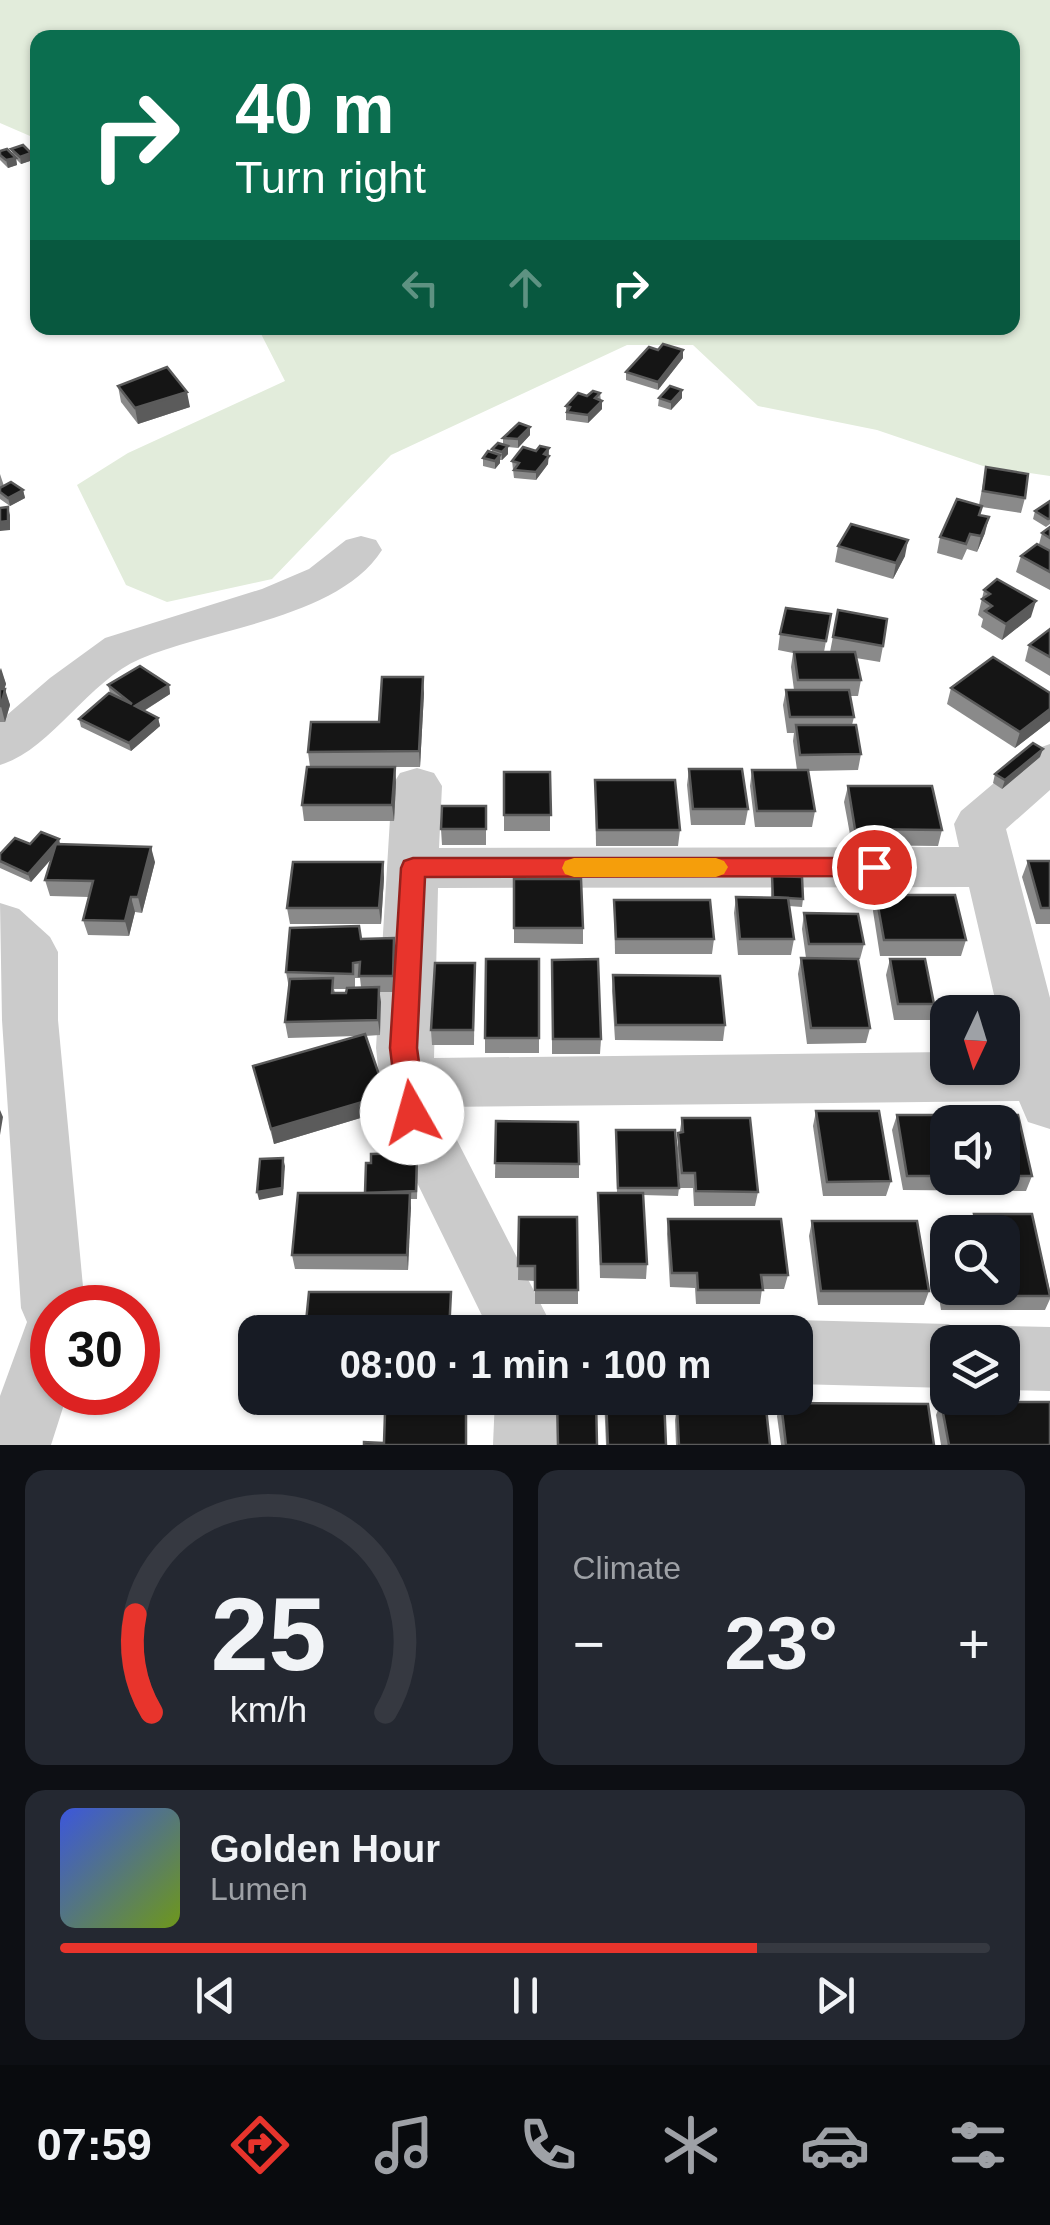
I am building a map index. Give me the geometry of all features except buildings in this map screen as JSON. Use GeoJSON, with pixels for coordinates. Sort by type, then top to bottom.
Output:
{"type":"FeatureCollection","features":[{"type":"Feature","properties":{"kind":"street"},"geometry":{"type":"LineString","coordinates":[[0,748],[66,688],[121,650],[278,599],[324,579],[361,550]]}},
{"type":"Feature","properties":{"kind":"street"},"geometry":{"type":"LineString","coordinates":[[408,1082],[1046,1092],[1030,946],[990,867],[979,824],[1050,762]]}},
{"type":"Feature","properties":{"kind":"street"},"geometry":{"type":"LineString","coordinates":[[417,786],[404,1048],[412,1113],[513,1315]]}},
{"type":"Feature","properties":{"kind":"street"},"geometry":{"type":"LineString","coordinates":[[413,868],[990,867]]}},
{"type":"Feature","properties":{"kind":"street"},"geometry":{"type":"LineString","coordinates":[[0,924],[31,952],[30,1020],[52,1285]]}},
{"type":"Feature","properties":{"kind":"street"},"geometry":{"type":"LineString","coordinates":[[813,1352],[930,1356]]}},
{"type":"Feature","properties":{"kind":"street"},"geometry":{"type":"LineString","coordinates":[[1020,1358],[1050,1359]]}},
{"type":"Feature","properties":{"kind":"street"},"geometry":{"type":"LineString","coordinates":[[17,1445],[30,1406]]}},
{"type":"Feature","properties":{"kind":"street"},"geometry":{"type":"LineString","coordinates":[[527,1445],[528,1415]]}},
{"type":"Feature","properties":{"kind":"green space"},"geometry":{"type":"Polygon","coordinates":[[[0,0],[1050,0],[1050,476],[983,466],[877,430],[758,406],[693,345],[627,345],[391,455],[272,579],[167,602],[126,585],[77,485],[128,453],[285,381],[262,335],[1020,335],[1020,30],[30,30],[30,136],[0,123],[0,0]]]}},
{"type":"Feature","properties":{"kind":"slow traffic"},"geometry":{"type":"LineString","coordinates":[[574,868],[716,867]]}},
{"type":"Feature","properties":{"kind":"route"},"geometry":{"type":"LineString","coordinates":[[412,1113],[404,1048],[413,868],[874,867]]}}]}
